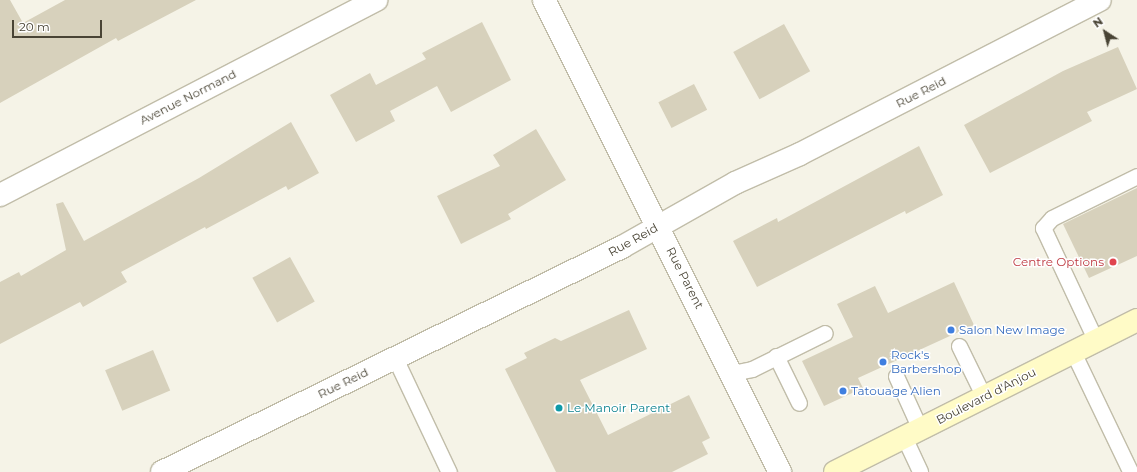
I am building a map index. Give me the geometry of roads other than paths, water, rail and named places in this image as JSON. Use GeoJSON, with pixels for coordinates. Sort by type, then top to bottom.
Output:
{"type":"FeatureCollection","features":[{"type":"Feature","properties":{"kind":"street","name":"Avenue Normand"},"geometry":{"type":"LineString","coordinates":[[0,195],[376,0]]}},
{"type":"Feature","properties":{"kind":"street","name":"Rue Parent"},"geometry":{"type":"LineString","coordinates":[[544,0],[659,226],[780,472]]}},
{"type":"Feature","properties":{"kind":"street","name":"Rue Reid"},"geometry":{"type":"LineString","coordinates":[[162,472],[622,247],[735,183],[807,151],[1100,0]]}},
{"type":"Feature","properties":{"kind":"street","name":"Boulevard d'Anjou"},"geometry":{"type":"LineString","coordinates":[[839,471],[1137,320]]}},
{"type":"Feature","properties":{"kind":"lane"},"geometry":{"type":"LineString","coordinates":[[1096,341],[1043,228],[1052,218],[1137,176]]}},
{"type":"Feature","properties":{"kind":"lane"},"geometry":{"type":"LineString","coordinates":[[732,373],[752,368],[825,333]]}},
{"type":"Feature","properties":{"kind":"lane"},"geometry":{"type":"LineString","coordinates":[[959,346],[984,397]]}},
{"type":"Feature","properties":{"kind":"lane"},"geometry":{"type":"LineString","coordinates":[[1073,352],[1130,471]]}},
{"type":"Feature","properties":{"kind":"lane"},"geometry":{"type":"LineString","coordinates":[[776,356],[799,403]]}},
{"type":"Feature","properties":{"kind":"lane"},"geometry":{"type":"LineString","coordinates":[[394,358],[449,472]]}},
{"type":"Feature","properties":{"kind":"lane"},"geometry":{"type":"LineString","coordinates":[[896,376],[912,433],[920,472]]}},
{"type":"Feature","properties":{"kind":"place","name":"Centre Options"},"geometry":{"type":"Point","coordinates":[1113,262]}},
{"type":"Feature","properties":{"kind":"place","name":"Salon New Image"},"geometry":{"type":"Point","coordinates":[951,330]}},
{"type":"Feature","properties":{"kind":"place","name":"Rock's Barbershop"},"geometry":{"type":"Point","coordinates":[883,362]}},
{"type":"Feature","properties":{"kind":"place","name":"Tatouage Alien"},"geometry":{"type":"Point","coordinates":[843,391]}},
{"type":"Feature","properties":{"kind":"place","name":"Le Manoir Parent"},"geometry":{"type":"Point","coordinates":[559,408]}}]}
